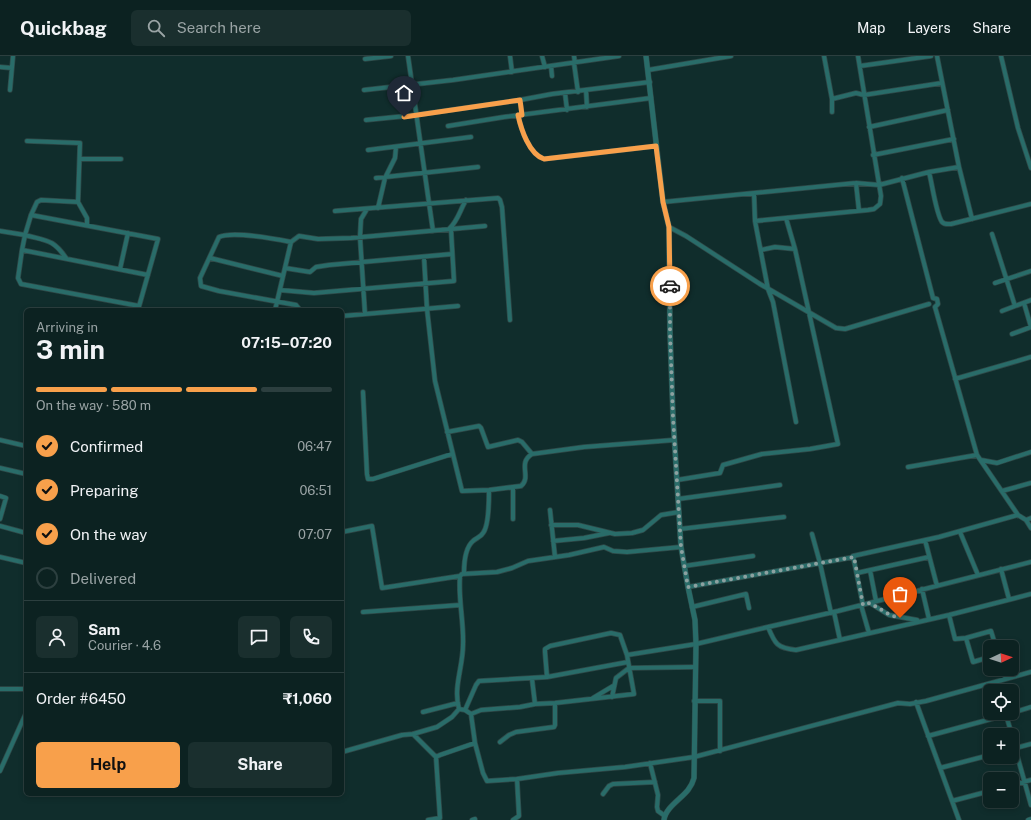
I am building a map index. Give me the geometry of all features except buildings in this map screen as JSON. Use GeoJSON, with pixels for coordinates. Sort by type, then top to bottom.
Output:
{"type":"FeatureCollection","features":[{"type":"Feature","properties":{"kind":"street"},"geometry":{"type":"LineString","coordinates":[[10,90],[12,56]]}},
{"type":"Feature","properties":{"kind":"street"},"geometry":{"type":"LineString","coordinates":[[365,58],[390,56]]}},
{"type":"Feature","properties":{"kind":"street"},"geometry":{"type":"LineString","coordinates":[[408,56],[433,231]]}},
{"type":"Feature","properties":{"kind":"street"},"geometry":{"type":"LineString","coordinates":[[510,56],[512,72]]}},
{"type":"Feature","properties":{"kind":"street"},"geometry":{"type":"LineString","coordinates":[[542,56],[545,67]]}},
{"type":"Feature","properties":{"kind":"street"},"geometry":{"type":"LineString","coordinates":[[574,56],[578,92]]}},
{"type":"Feature","properties":{"kind":"street"},"geometry":{"type":"LineString","coordinates":[[364,90],[512,72],[619,56]]}},
{"type":"Feature","properties":{"kind":"street"},"geometry":{"type":"LineString","coordinates":[[646,56],[663,202],[669,227],[670,332],[674,440],[681,547],[695,620],[696,644],[694,778],[690,788],[670,808],[664,818],[657,807],[658,796],[650,763]]}},
{"type":"Feature","properties":{"kind":"street"},"geometry":{"type":"LineString","coordinates":[[648,70],[731,56]]}},
{"type":"Feature","properties":{"kind":"street"},"geometry":{"type":"LineString","coordinates":[[824,56],[832,99],[832,112]]}},
{"type":"Feature","properties":{"kind":"street"},"geometry":{"type":"LineString","coordinates":[[755,221],[874,209],[880,204],[881,200],[879,185],[858,56]]}},
{"type":"Feature","properties":{"kind":"street"},"geometry":{"type":"LineString","coordinates":[[860,66],[931,56]]}},
{"type":"Feature","properties":{"kind":"street"},"geometry":{"type":"LineString","coordinates":[[937,56],[972,219]]}},
{"type":"Feature","properties":{"kind":"street"},"geometry":{"type":"LineString","coordinates":[[1001,56],[1018,128],[1031,168]]}},
{"type":"Feature","properties":{"kind":"street"},"geometry":{"type":"LineString","coordinates":[[551,66],[552,76]]}},
{"type":"Feature","properties":{"kind":"street"},"geometry":{"type":"LineString","coordinates":[[0,67],[12,68]]}},
{"type":"Feature","properties":{"kind":"street"},"geometry":{"type":"LineString","coordinates":[[366,120],[416,115],[552,94],[650,82]]}},
{"type":"Feature","properties":{"kind":"street"},"geometry":{"type":"LineString","coordinates":[[832,99],[856,93],[864,95],[942,83]]}},
{"type":"Feature","properties":{"kind":"street"},"geometry":{"type":"LineString","coordinates":[[586,90],[587,107]]}},
{"type":"Feature","properties":{"kind":"street"},"geometry":{"type":"LineString","coordinates":[[565,93],[567,110]]}},
{"type":"Feature","properties":{"kind":"street"},"geometry":{"type":"LineString","coordinates":[[448,126],[651,98]]}},
{"type":"Feature","properties":{"kind":"street"},"geometry":{"type":"LineString","coordinates":[[520,100],[520,115],[524,135],[536,154],[544,159],[656,146]]}},
{"type":"Feature","properties":{"kind":"street"},"geometry":{"type":"LineString","coordinates":[[869,127],[948,110]]}},
{"type":"Feature","properties":{"kind":"street"},"geometry":{"type":"LineString","coordinates":[[368,150],[471,137]]}},
{"type":"Feature","properties":{"kind":"street"},"geometry":{"type":"LineString","coordinates":[[874,155],[954,139]]}},
{"type":"Feature","properties":{"kind":"street"},"geometry":{"type":"LineString","coordinates":[[27,141],[80,143],[78,202],[87,218],[87,225]]}},
{"type":"Feature","properties":{"kind":"street"},"geometry":{"type":"LineString","coordinates":[[378,208],[385,178],[394,162],[396,147]]}},
{"type":"Feature","properties":{"kind":"street"},"geometry":{"type":"LineString","coordinates":[[80,159],[121,159]]}},
{"type":"Feature","properties":{"kind":"street"},"geometry":{"type":"LineString","coordinates":[[376,178],[478,167]]}},
{"type":"Feature","properties":{"kind":"street"},"geometry":{"type":"LineString","coordinates":[[663,202],[856,183],[879,185],[902,178],[960,167]]}},
{"type":"Feature","properties":{"kind":"street"},"geometry":{"type":"LineString","coordinates":[[929,172],[939,215],[942,222],[945,224],[951,224],[1031,204]]}},
{"type":"Feature","properties":{"kind":"street"},"geometry":{"type":"LineString","coordinates":[[902,178],[933,298]]}},
{"type":"Feature","properties":{"kind":"street"},"geometry":{"type":"LineString","coordinates":[[856,183],[859,211]]}},
{"type":"Feature","properties":{"kind":"street"},"geometry":{"type":"LineString","coordinates":[[754,193],[755,221],[768,289],[773,302],[796,422]]}},
{"type":"Feature","properties":{"kind":"street"},"geometry":{"type":"LineString","coordinates":[[335,211],[498,198],[502,207],[510,320]]}},
{"type":"Feature","properties":{"kind":"street"},"geometry":{"type":"LineString","coordinates":[[31,215],[158,239],[138,308],[21,284],[18,278],[22,250],[31,215],[37,202],[41,200],[78,202]]}},
{"type":"Feature","properties":{"kind":"street"},"geometry":{"type":"LineString","coordinates":[[280,290],[314,293],[454,281],[450,229],[457,221],[466,200]]}},
{"type":"Feature","properties":{"kind":"street"},"geometry":{"type":"LineString","coordinates":[[365,314],[360,237],[361,219],[368,209]]}},
{"type":"Feature","properties":{"kind":"street"},"geometry":{"type":"LineString","coordinates":[[677,480],[720,473],[723,465],[762,454],[810,449],[838,444],[795,249],[786,218]]}},
{"type":"Feature","properties":{"kind":"street"},"geometry":{"type":"LineString","coordinates":[[276,308],[291,242],[299,236],[318,239],[360,237],[485,226]]}},
{"type":"Feature","properties":{"kind":"street"},"geometry":{"type":"LineString","coordinates":[[669,227],[686,236],[768,289],[836,328],[845,329],[929,304],[930,300],[933,298]]}},
{"type":"Feature","properties":{"kind":"street"},"geometry":{"type":"LineString","coordinates":[[0,231],[25,235],[54,243],[66,258]]}},
{"type":"Feature","properties":{"kind":"street"},"geometry":{"type":"LineString","coordinates":[[120,269],[128,233]]}},
{"type":"Feature","properties":{"kind":"street"},"geometry":{"type":"LineString","coordinates":[[992,234],[1015,306]]}},
{"type":"Feature","properties":{"kind":"street"},"geometry":{"type":"LineString","coordinates":[[291,242],[263,237],[221,236],[217,240],[200,278],[200,284],[204,287],[296,305],[298,308]]}},
{"type":"Feature","properties":{"kind":"street"},"geometry":{"type":"LineString","coordinates":[[761,250],[776,247],[795,249]]}},
{"type":"Feature","properties":{"kind":"street"},"geometry":{"type":"LineString","coordinates":[[22,250],[148,275]]}},
{"type":"Feature","properties":{"kind":"street"},"geometry":{"type":"LineString","coordinates":[[285,268],[310,272],[316,267],[452,254]]}},
{"type":"Feature","properties":{"kind":"street"},"geometry":{"type":"LineString","coordinates":[[424,257],[427,308],[435,381],[462,491],[489,490],[513,487],[523,484],[525,480],[525,461],[532,454],[584,447],[674,440]]}},
{"type":"Feature","properties":{"kind":"street"},"geometry":{"type":"LineString","coordinates":[[210,258],[283,276]]}},
{"type":"Feature","properties":{"kind":"street"},"geometry":{"type":"LineString","coordinates":[[995,283],[1031,271]]}},
{"type":"Feature","properties":{"kind":"street"},"geometry":{"type":"LineString","coordinates":[[933,298],[939,301],[935,307]]}},
{"type":"Feature","properties":{"kind":"street"},"geometry":{"type":"LineString","coordinates":[[1002,311],[1031,300]]}},
{"type":"Feature","properties":{"kind":"street"},"geometry":{"type":"LineString","coordinates":[[1012,334],[1031,327],[1024,302]]}},
{"type":"Feature","properties":{"kind":"street"},"geometry":{"type":"LineString","coordinates":[[929,304],[932,307],[935,307]]}},
{"type":"Feature","properties":{"kind":"street"},"geometry":{"type":"LineString","coordinates":[[344,316],[458,306]]}},
{"type":"Feature","properties":{"kind":"street"},"geometry":{"type":"LineString","coordinates":[[935,307],[977,455],[1018,515]]}},
{"type":"Feature","properties":{"kind":"street"},"geometry":{"type":"LineString","coordinates":[[955,379],[1031,357]]}},
{"type":"Feature","properties":{"kind":"street"},"geometry":{"type":"LineString","coordinates":[[363,392],[368,479],[373,479],[452,454]]}},
{"type":"Feature","properties":{"kind":"street"},"geometry":{"type":"LineString","coordinates":[[447,432],[479,426],[488,447],[518,440],[522,442],[532,454]]}},
{"type":"Feature","properties":{"kind":"street"},"geometry":{"type":"LineString","coordinates":[[0,440],[24,446]]}},
{"type":"Feature","properties":{"kind":"street"},"geometry":{"type":"LineString","coordinates":[[981,460],[997,463],[1031,452]]}},
{"type":"Feature","properties":{"kind":"street"},"geometry":{"type":"LineString","coordinates":[[908,467],[977,455]]}},
{"type":"Feature","properties":{"kind":"street"},"geometry":{"type":"LineString","coordinates":[[0,468],[24,474]]}},
{"type":"Feature","properties":{"kind":"street"},"geometry":{"type":"LineString","coordinates":[[1002,491],[1031,483]]}},
{"type":"Feature","properties":{"kind":"street"},"geometry":{"type":"LineString","coordinates":[[678,499],[780,485]]}},
{"type":"Feature","properties":{"kind":"street"},"geometry":{"type":"LineString","coordinates":[[513,487],[513,520]]}},
{"type":"Feature","properties":{"kind":"street"},"geometry":{"type":"LineString","coordinates":[[459,709],[457,688],[458,673],[463,660],[464,643],[460,605],[462,575],[465,558],[472,542],[484,533],[489,507],[489,490]]}},
{"type":"Feature","properties":{"kind":"street"},"geometry":{"type":"LineString","coordinates":[[0,496],[6,498],[0,519]]}},
{"type":"Feature","properties":{"kind":"street"},"geometry":{"type":"LineString","coordinates":[[550,510],[555,557]]}},
{"type":"Feature","properties":{"kind":"street"},"geometry":{"type":"LineString","coordinates":[[552,526],[578,525],[609,533],[623,534],[638,532],[648,527],[661,515],[679,512]]}},
{"type":"Feature","properties":{"kind":"street"},"geometry":{"type":"LineString","coordinates":[[688,587],[854,557],[853,556],[960,532],[1018,515],[1029,519],[1031,528]]}},
{"type":"Feature","properties":{"kind":"street"},"geometry":{"type":"LineString","coordinates":[[680,530],[784,517]]}},
{"type":"Feature","properties":{"kind":"street"},"geometry":{"type":"LineString","coordinates":[[0,526],[24,532]]}},
{"type":"Feature","properties":{"kind":"street"},"geometry":{"type":"LineString","coordinates":[[344,532],[372,526],[382,588],[462,575],[497,572],[512,568],[528,561],[604,547],[613,551],[627,552],[681,547]]}},
{"type":"Feature","properties":{"kind":"street"},"geometry":{"type":"LineString","coordinates":[[960,532],[978,575]]}},
{"type":"Feature","properties":{"kind":"street"},"geometry":{"type":"LineString","coordinates":[[553,541],[584,538],[609,533]]}},
{"type":"Feature","properties":{"kind":"street"},"geometry":{"type":"LineString","coordinates":[[812,534],[840,640]]}},
{"type":"Feature","properties":{"kind":"street"},"geometry":{"type":"LineString","coordinates":[[925,540],[937,586]]}},
{"type":"Feature","properties":{"kind":"street"},"geometry":{"type":"LineString","coordinates":[[684,566],[753,556]]}},
{"type":"Feature","properties":{"kind":"street"},"geometry":{"type":"LineString","coordinates":[[0,557],[24,563]]}},
{"type":"Feature","properties":{"kind":"street"},"geometry":{"type":"LineString","coordinates":[[854,557],[868,633]]}},
{"type":"Feature","properties":{"kind":"street"},"geometry":{"type":"LineString","coordinates":[[857,573],[929,557]]}},
{"type":"Feature","properties":{"kind":"street"},"geometry":{"type":"LineString","coordinates":[[627,655],[696,644],[862,605],[1031,562]]}},
{"type":"Feature","properties":{"kind":"street"},"geometry":{"type":"LineString","coordinates":[[1001,569],[1009,599]]}},
{"type":"Feature","properties":{"kind":"street"},"geometry":{"type":"LineString","coordinates":[[870,570],[876,601]]}},
{"type":"Feature","properties":{"kind":"street"},"geometry":{"type":"LineString","coordinates":[[922,589],[929,619]]}},
{"type":"Feature","properties":{"kind":"street"},"geometry":{"type":"LineString","coordinates":[[692,606],[746,594],[749,608]]}},
{"type":"Feature","properties":{"kind":"street"},"geometry":{"type":"LineString","coordinates":[[768,627],[774,642],[777,645],[796,650],[921,620],[949,615],[1031,594]]}},
{"type":"Feature","properties":{"kind":"street"},"geometry":{"type":"LineString","coordinates":[[870,603],[890,615],[921,620]]}},
{"type":"Feature","properties":{"kind":"street"},"geometry":{"type":"LineString","coordinates":[[362,612],[460,605]]}},
{"type":"Feature","properties":{"kind":"street"},"geometry":{"type":"LineString","coordinates":[[949,615],[955,639],[966,638],[991,631],[994,640]]}},
{"type":"Feature","properties":{"kind":"street"},"geometry":{"type":"LineString","coordinates":[[471,714],[481,710],[634,694],[627,655],[620,634],[617,633],[550,646],[545,652],[547,677]]}},
{"type":"Feature","properties":{"kind":"street"},"geometry":{"type":"LineString","coordinates":[[966,638],[973,662],[983,660]]}},
{"type":"Feature","properties":{"kind":"street"},"geometry":{"type":"LineString","coordinates":[[465,710],[478,682],[547,677],[628,662]]}},
{"type":"Feature","properties":{"kind":"street"},"geometry":{"type":"LineString","coordinates":[[612,697],[613,686],[616,678],[629,668],[695,666]]}},
{"type":"Feature","properties":{"kind":"street"},"geometry":{"type":"LineString","coordinates":[[459,709],[465,710],[471,714],[475,743],[483,773],[487,781],[517,779],[694,757],[898,703],[910,704],[1031,672]]}},
{"type":"Feature","properties":{"kind":"street"},"geometry":{"type":"LineString","coordinates":[[532,679],[535,704]]}},
{"type":"Feature","properties":{"kind":"street"},"geometry":{"type":"LineString","coordinates":[[592,699],[613,686]]}},
{"type":"Feature","properties":{"kind":"street"},"geometry":{"type":"LineString","coordinates":[[0,688],[24,689]]}},
{"type":"Feature","properties":{"kind":"street"},"geometry":{"type":"LineString","coordinates":[[694,701],[720,701],[720,750]]}},
{"type":"Feature","properties":{"kind":"street"},"geometry":{"type":"LineString","coordinates":[[916,702],[959,820]]}},
{"type":"Feature","properties":{"kind":"street"},"geometry":{"type":"LineString","coordinates":[[423,712],[458,703]]}},
{"type":"Feature","properties":{"kind":"street"},"geometry":{"type":"LineString","coordinates":[[500,742],[509,734],[516,732],[554,727],[555,703]]}},
{"type":"Feature","properties":{"kind":"street"},"geometry":{"type":"LineString","coordinates":[[1019,711],[1031,707]]}},
{"type":"Feature","properties":{"kind":"street"},"geometry":{"type":"LineString","coordinates":[[344,751],[437,727],[452,717],[459,709]]}},
{"type":"Feature","properties":{"kind":"street"},"geometry":{"type":"LineString","coordinates":[[0,771],[24,717]]}},
{"type":"Feature","properties":{"kind":"street"},"geometry":{"type":"LineString","coordinates":[[928,736],[985,720]]}},
{"type":"Feature","properties":{"kind":"street"},"geometry":{"type":"LineString","coordinates":[[413,734],[436,758],[440,819],[428,820]]}},
{"type":"Feature","properties":{"kind":"street"},"geometry":{"type":"LineString","coordinates":[[436,758],[440,755],[475,743]]}},
{"type":"Feature","properties":{"kind":"street"},"geometry":{"type":"LineString","coordinates":[[1019,748],[1031,744]]}},
{"type":"Feature","properties":{"kind":"street"},"geometry":{"type":"LineString","coordinates":[[940,768],[983,757]]}},
{"type":"Feature","properties":{"kind":"street"},"geometry":{"type":"LineString","coordinates":[[1019,764],[1031,805]]}},
{"type":"Feature","properties":{"kind":"street"},"geometry":{"type":"LineString","coordinates":[[513,820],[519,816],[517,779]]}},
{"type":"Feature","properties":{"kind":"street"},"geometry":{"type":"LineString","coordinates":[[1019,783],[1031,780]]}},
{"type":"Feature","properties":{"kind":"street"},"geometry":{"type":"LineString","coordinates":[[603,794],[609,786],[613,784],[655,782]]}},
{"type":"Feature","properties":{"kind":"street"},"geometry":{"type":"LineString","coordinates":[[952,800],[983,793]]}},
{"type":"Feature","properties":{"kind":"way so far"},"geometry":{"type":"LineString","coordinates":[[670,286],[673,417],[681,547],[688,587],[854,557],[863,605],[870,603],[890,615],[900,618]]}},
{"type":"Feature","properties":{"kind":"route"},"geometry":{"type":"LineString","coordinates":[[404,117],[520,100],[522,115],[518,115],[521,127],[526,139],[536,154],[541,158],[548,159],[656,146],[663,202],[669,227],[670,286]]}}]}
